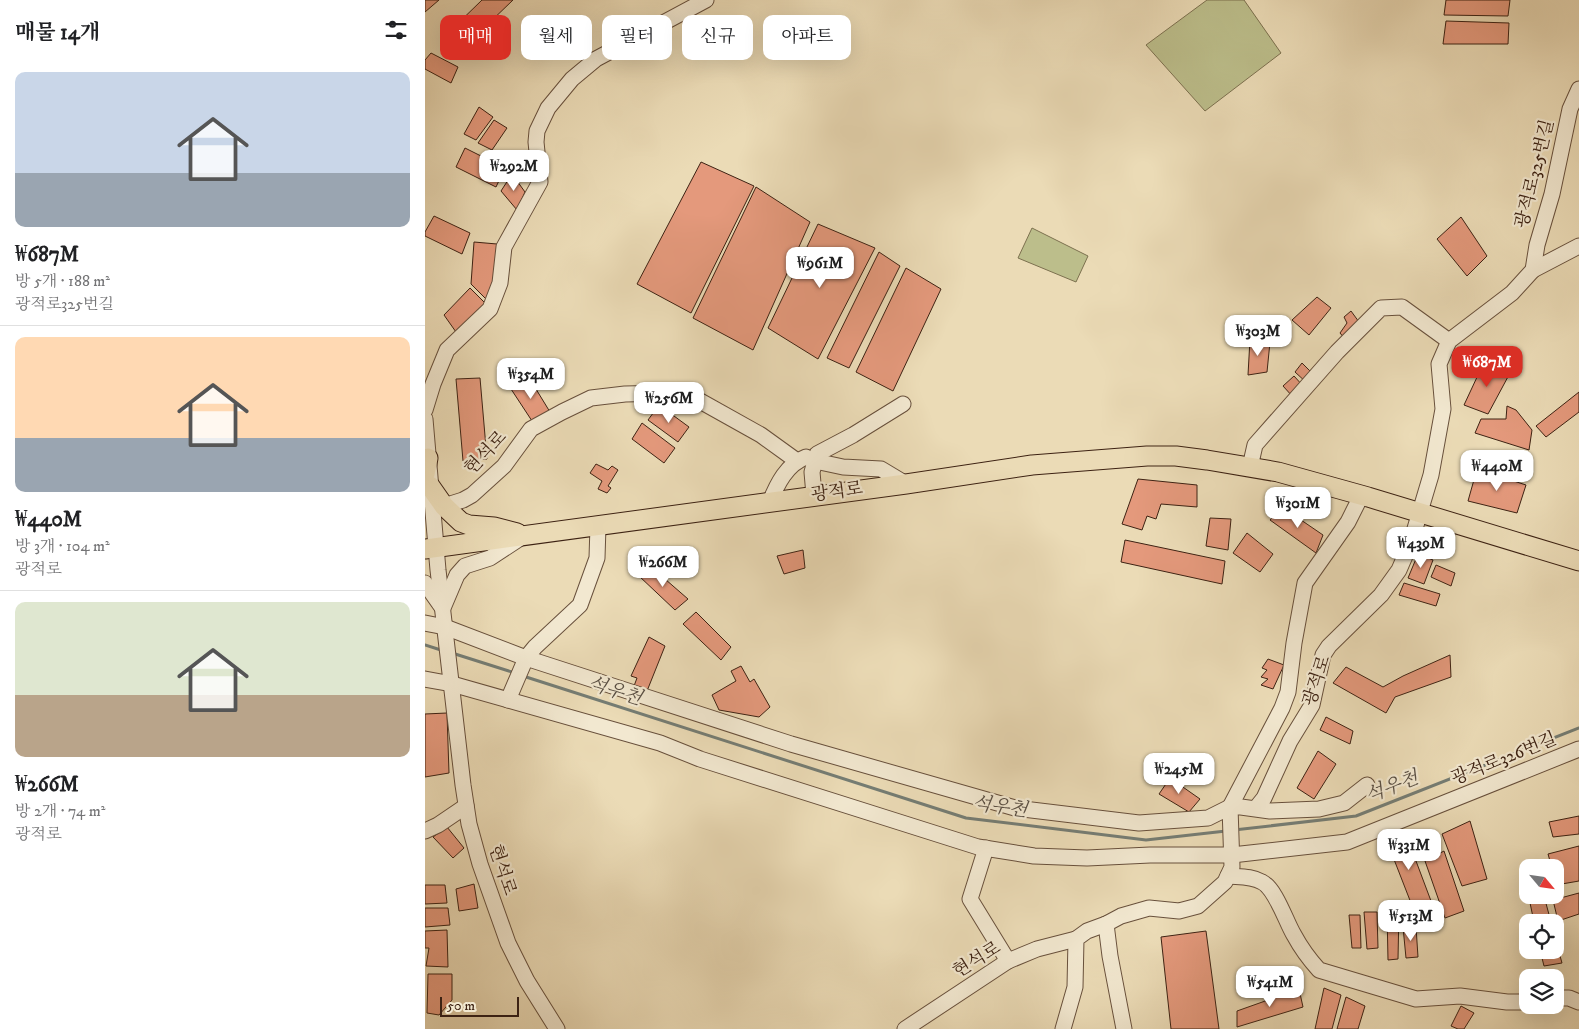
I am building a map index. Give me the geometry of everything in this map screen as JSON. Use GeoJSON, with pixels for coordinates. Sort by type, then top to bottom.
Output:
{"type":"FeatureCollection","features":[{"type":"Feature","properties":{"kind":"main road","name":"광적로"},"geometry":{"type":"LineString","coordinates":[[430,548],[906,484],[1032,465],[1147,456],[1175,456],[1279,472],[1418,512]]}},
{"type":"Feature","properties":{"kind":"main road"},"geometry":{"type":"LineString","coordinates":[[428,472],[444,506],[461,522],[469,525],[494,527],[526,535]]}},
{"type":"Feature","properties":{"kind":"main road"},"geometry":{"type":"LineString","coordinates":[[1418,512],[1579,561]]}},
{"type":"Feature","properties":{"kind":"street"},"geometry":{"type":"LineString","coordinates":[[425,410],[447,350],[489,308],[500,284],[504,247],[540,182],[535,142],[537,131],[548,108],[572,79],[596,59],[706,0]]}},
{"type":"Feature","properties":{"kind":"street","name":"광적로325번길"},"geometry":{"type":"LineString","coordinates":[[1533,270],[1537,245],[1551,194],[1570,109],[1579,89]]}},
{"type":"Feature","properties":{"kind":"street"},"geometry":{"type":"LineString","coordinates":[[1418,512],[1437,450],[1443,409],[1439,364],[1449,341],[1512,293],[1533,270],[1579,246]]}},
{"type":"Feature","properties":{"kind":"street"},"geometry":{"type":"LineString","coordinates":[[1250,467],[1255,445],[1337,352],[1381,308],[1402,308],[1449,341]]}},
{"type":"Feature","properties":{"kind":"street","name":"현석로"},"geometry":{"type":"LineString","coordinates":[[444,506],[472,495],[504,466],[531,429],[591,398],[667,392],[693,397],[761,435],[797,460]]}},
{"type":"Feature","properties":{"kind":"street"},"geometry":{"type":"LineString","coordinates":[[769,502],[777,483],[797,460],[816,457],[903,404]]}},
{"type":"Feature","properties":{"kind":"street"},"geometry":{"type":"LineString","coordinates":[[425,419],[430,548],[445,627]]}},
{"type":"Feature","properties":{"kind":"street"},"geometry":{"type":"LineString","coordinates":[[843,467],[843,454],[853,435]]}},
{"type":"Feature","properties":{"kind":"street"},"geometry":{"type":"LineString","coordinates":[[816,457],[843,467],[881,469],[906,484]]}},
{"type":"Feature","properties":{"kind":"street"},"geometry":{"type":"LineString","coordinates":[[814,495],[812,472],[816,457]]}},
{"type":"Feature","properties":{"kind":"street"},"geometry":{"type":"LineString","coordinates":[[1063,1029],[1075,987],[1076,938],[1087,930],[1106,924],[1121,916],[1149,908],[1179,911],[1199,906],[1225,882],[1232,867],[1233,855],[1229,811],[1282,708],[1288,692],[1294,643],[1305,583],[1349,522],[1365,496]]}},
{"type":"Feature","properties":{"kind":"street","name":"광적로"},"geometry":{"type":"LineString","coordinates":[[1256,808],[1264,798],[1290,741],[1312,705],[1323,655],[1329,646],[1381,595],[1399,570],[1411,542],[1418,512]]}},
{"type":"Feature","properties":{"kind":"street"},"geometry":{"type":"LineString","coordinates":[[508,700],[526,658],[581,605],[597,558],[597,526]]}},
{"type":"Feature","properties":{"kind":"street"},"geometry":{"type":"LineString","coordinates":[[443,609],[457,575],[465,566],[489,558],[526,535]]}},
{"type":"Feature","properties":{"kind":"street"},"geometry":{"type":"LineString","coordinates":[[425,582],[443,609]]}},
{"type":"Feature","properties":{"kind":"street"},"geometry":{"type":"LineString","coordinates":[[425,623],[445,627],[526,658],[791,744],[1015,808],[1139,823],[1208,818],[1241,807],[1289,812],[1319,810],[1344,803],[1367,785]]}},
{"type":"Feature","properties":{"kind":"street","name":"현석로"},"geometry":{"type":"LineString","coordinates":[[445,627],[466,806],[477,855],[508,944],[527,981],[557,1029]]}},
{"type":"Feature","properties":{"kind":"street","name":"광적로326번길"},"geometry":{"type":"LineString","coordinates":[[425,679],[451,681],[508,700],[660,743],[700,759],[986,848],[1034,856],[1087,858],[1150,855],[1233,855],[1347,842],[1579,749]]}},
{"type":"Feature","properties":{"kind":"street"},"geometry":{"type":"LineString","coordinates":[[425,831],[438,825],[466,806]]}},
{"type":"Feature","properties":{"kind":"street"},"geometry":{"type":"LineString","coordinates":[[986,848],[971,899],[1008,961]]}},
{"type":"Feature","properties":{"kind":"street"},"geometry":{"type":"LineString","coordinates":[[1228,876],[1251,878],[1264,883],[1276,898],[1293,934],[1309,960],[1319,970],[1416,1000],[1460,996],[1519,1002]]}},
{"type":"Feature","properties":{"kind":"street"},"geometry":{"type":"LineString","coordinates":[[1106,924],[1124,1029]]}},
{"type":"Feature","properties":{"kind":"street","name":"현석로"},"geometry":{"type":"LineString","coordinates":[[905,1029],[1008,961],[1037,949],[1076,938]]}},
{"type":"Feature","properties":{"kind":"street"},"geometry":{"type":"LineString","coordinates":[[1564,998],[1579,1002]]}},
{"type":"Feature","properties":{"kind":"green space"},"geometry":{"type":"Polygon","coordinates":[[[1207,0],[1244,0],[1281,53],[1205,111],[1146,45],[1207,0]]]}},
{"type":"Feature","properties":{"kind":"green space"},"geometry":{"type":"Polygon","coordinates":[[[1032,228],[1088,256],[1076,282],[1018,258],[1032,228]]]}},
{"type":"Feature","properties":{"kind":"building"},"geometry":{"type":"Polygon","coordinates":[[[425,0],[439,0],[425,12],[425,0]]]}},
{"type":"Feature","properties":{"kind":"building"},"geometry":{"type":"Polygon","coordinates":[[[482,0],[513,0],[497,15],[467,15],[482,0]]]}},
{"type":"Feature","properties":{"kind":"building"},"geometry":{"type":"Polygon","coordinates":[[[1446,0],[1510,0],[1508,16],[1444,15],[1446,0]]]}},
{"type":"Feature","properties":{"kind":"building"},"geometry":{"type":"Polygon","coordinates":[[[1446,21],[1509,23],[1508,44],[1443,44],[1446,21]]]}},
{"type":"Feature","properties":{"kind":"building"},"geometry":{"type":"Polygon","coordinates":[[[431,53],[440,58],[440,60],[444,60],[458,67],[451,83],[425,69],[425,60],[431,53]]]}},
{"type":"Feature","properties":{"kind":"building"},"geometry":{"type":"Polygon","coordinates":[[[479,107],[493,117],[476,140],[464,134],[479,107]]]}},
{"type":"Feature","properties":{"kind":"building"},"geometry":{"type":"Polygon","coordinates":[[[494,120],[507,128],[492,150],[478,143],[494,120]]]}},
{"type":"Feature","properties":{"kind":"building"},"geometry":{"type":"Polygon","coordinates":[[[465,148],[505,168],[496,187],[456,167],[465,148]]]}},
{"type":"Feature","properties":{"kind":"building"},"geometry":{"type":"Polygon","coordinates":[[[701,162],[754,186],[691,313],[637,284],[701,162]]]}},
{"type":"Feature","properties":{"kind":"building"},"geometry":{"type":"Polygon","coordinates":[[[512,174],[525,192],[517,210],[501,191],[512,174]]]}},
{"type":"Feature","properties":{"kind":"building"},"geometry":{"type":"Polygon","coordinates":[[[756,187],[810,222],[753,350],[693,318],[756,187]]]}},
{"type":"Feature","properties":{"kind":"building"},"geometry":{"type":"Polygon","coordinates":[[[434,216],[470,233],[462,254],[425,236],[425,232],[434,216]]]}},
{"type":"Feature","properties":{"kind":"building"},"geometry":{"type":"Polygon","coordinates":[[[1461,217],[1487,256],[1467,276],[1437,239],[1461,217]]]}},
{"type":"Feature","properties":{"kind":"building"},"geometry":{"type":"Polygon","coordinates":[[[818,224],[875,248],[818,359],[768,328],[818,224]]]}},
{"type":"Feature","properties":{"kind":"building"},"geometry":{"type":"Polygon","coordinates":[[[474,242],[497,244],[494,282],[486,299],[471,284],[474,242]]]}},
{"type":"Feature","properties":{"kind":"building"},"geometry":{"type":"Polygon","coordinates":[[[879,252],[900,266],[849,368],[827,358],[879,252]]]}},
{"type":"Feature","properties":{"kind":"building"},"geometry":{"type":"Polygon","coordinates":[[[906,268],[941,289],[893,391],[856,372],[906,268]]]}},
{"type":"Feature","properties":{"kind":"building"},"geometry":{"type":"Polygon","coordinates":[[[470,288],[486,304],[456,332],[444,315],[470,288]]]}},
{"type":"Feature","properties":{"kind":"building"},"geometry":{"type":"Polygon","coordinates":[[[1317,297],[1331,308],[1309,335],[1292,320],[1317,297]]]}},
{"type":"Feature","properties":{"kind":"building"},"geometry":{"type":"Polygon","coordinates":[[[1351,311],[1359,322],[1345,339],[1340,333],[1347,323],[1344,317],[1351,311]]]}},
{"type":"Feature","properties":{"kind":"building"},"geometry":{"type":"Polygon","coordinates":[[[1250,339],[1270,342],[1267,372],[1248,375],[1250,339]]]}},
{"type":"Feature","properties":{"kind":"building"},"geometry":{"type":"Polygon","coordinates":[[[1485,360],[1510,373],[1488,414],[1464,405],[1485,360]]]}},
{"type":"Feature","properties":{"kind":"building"},"geometry":{"type":"Polygon","coordinates":[[[1302,363],[1310,371],[1316,365],[1307,383],[1295,372],[1302,363]]]}},
{"type":"Feature","properties":{"kind":"building"},"geometry":{"type":"Polygon","coordinates":[[[528,376],[550,412],[534,424],[511,389],[528,376]]]}},
{"type":"Feature","properties":{"kind":"building"},"geometry":{"type":"Polygon","coordinates":[[[1294,376],[1304,387],[1293,397],[1283,386],[1294,376]]]}},
{"type":"Feature","properties":{"kind":"building"},"geometry":{"type":"Polygon","coordinates":[[[480,378],[487,459],[463,461],[456,379],[480,378]]]}},
{"type":"Feature","properties":{"kind":"building"},"geometry":{"type":"Polygon","coordinates":[[[1579,392],[1579,412],[1546,437],[1536,426],[1579,392]]]}},
{"type":"Feature","properties":{"kind":"building"},"geometry":{"type":"Polygon","coordinates":[[[659,405],[689,427],[678,442],[648,420],[659,405]]]}},
{"type":"Feature","properties":{"kind":"building"},"geometry":{"type":"Polygon","coordinates":[[[1507,406],[1516,410],[1532,430],[1529,450],[1475,433],[1481,419],[1506,419],[1507,406]]]}},
{"type":"Feature","properties":{"kind":"building"},"geometry":{"type":"Polygon","coordinates":[[[642,423],[675,448],[664,463],[632,439],[642,423]]]}},
{"type":"Feature","properties":{"kind":"building"},"geometry":{"type":"Polygon","coordinates":[[[596,464],[608,470],[612,466],[618,470],[608,486],[611,488],[607,493],[598,489],[602,481],[590,473],[596,464]]]}},
{"type":"Feature","properties":{"kind":"building"},"geometry":{"type":"Polygon","coordinates":[[[1477,469],[1526,485],[1517,513],[1468,501],[1477,469]]]}},
{"type":"Feature","properties":{"kind":"building"},"geometry":{"type":"Polygon","coordinates":[[[1138,479],[1197,485],[1197,507],[1161,504],[1156,519],[1147,516],[1142,530],[1122,524],[1138,479]]]}},
{"type":"Feature","properties":{"kind":"building"},"geometry":{"type":"Polygon","coordinates":[[[1282,507],[1323,535],[1316,553],[1270,520],[1282,507]]]}},
{"type":"Feature","properties":{"kind":"building"},"geometry":{"type":"Polygon","coordinates":[[[1210,518],[1231,519],[1228,550],[1206,546],[1210,518]]]}},
{"type":"Feature","properties":{"kind":"building"},"geometry":{"type":"Polygon","coordinates":[[[1247,533],[1273,554],[1260,572],[1233,553],[1247,533]]]}},
{"type":"Feature","properties":{"kind":"building"},"geometry":{"type":"Polygon","coordinates":[[[1125,540],[1225,561],[1222,584],[1121,562],[1125,540]]]}},
{"type":"Feature","properties":{"kind":"building"},"geometry":{"type":"Polygon","coordinates":[[[803,550],[805,568],[784,574],[777,556],[803,550]]]}},
{"type":"Feature","properties":{"kind":"building"},"geometry":{"type":"Polygon","coordinates":[[[1418,554],[1433,560],[1424,584],[1408,578],[1418,554]]]}},
{"type":"Feature","properties":{"kind":"building"},"geometry":{"type":"Polygon","coordinates":[[[1436,565],[1455,573],[1451,586],[1431,577],[1436,565]]]}},
{"type":"Feature","properties":{"kind":"building"},"geometry":{"type":"Polygon","coordinates":[[[650,566],[688,599],[675,610],[639,576],[650,566]]]}},
{"type":"Feature","properties":{"kind":"building"},"geometry":{"type":"Polygon","coordinates":[[[1404,583],[1440,594],[1436,606],[1399,595],[1404,583]]]}},
{"type":"Feature","properties":{"kind":"building"},"geometry":{"type":"Polygon","coordinates":[[[696,612],[731,647],[721,660],[683,624],[696,612]]]}},
{"type":"Feature","properties":{"kind":"building"},"geometry":{"type":"Polygon","coordinates":[[[649,637],[665,646],[647,691],[634,686],[637,678],[631,676],[649,637]]]}},
{"type":"Feature","properties":{"kind":"building"},"geometry":{"type":"Polygon","coordinates":[[[1450,655],[1451,677],[1395,697],[1386,713],[1333,683],[1346,667],[1383,687],[1450,655]]]}},
{"type":"Feature","properties":{"kind":"building"},"geometry":{"type":"Polygon","coordinates":[[[1268,659],[1284,665],[1273,689],[1261,685],[1268,679],[1261,677],[1267,670],[1262,668],[1268,659]]]}},
{"type":"Feature","properties":{"kind":"building"},"geometry":{"type":"Polygon","coordinates":[[[741,666],[750,682],[754,679],[770,707],[759,717],[719,710],[712,695],[736,681],[731,671],[741,666]]]}},
{"type":"Feature","properties":{"kind":"building"},"geometry":{"type":"Polygon","coordinates":[[[447,713],[449,773],[425,777],[425,714],[447,713]]]}},
{"type":"Feature","properties":{"kind":"building"},"geometry":{"type":"Polygon","coordinates":[[[1326,717],[1353,731],[1350,744],[1320,730],[1326,717]]]}},
{"type":"Feature","properties":{"kind":"building"},"geometry":{"type":"Polygon","coordinates":[[[1318,751],[1336,764],[1314,799],[1297,788],[1318,751]]]}},
{"type":"Feature","properties":{"kind":"building"},"geometry":{"type":"Polygon","coordinates":[[[1170,778],[1200,799],[1189,812],[1159,794],[1170,778]]]}},
{"type":"Feature","properties":{"kind":"building"},"geometry":{"type":"Polygon","coordinates":[[[1579,816],[1579,834],[1553,837],[1549,822],[1579,816]]]}},
{"type":"Feature","properties":{"kind":"building"},"geometry":{"type":"Polygon","coordinates":[[[1470,821],[1487,879],[1462,886],[1442,834],[1470,821]]]}},
{"type":"Feature","properties":{"kind":"building"},"geometry":{"type":"Polygon","coordinates":[[[447,827],[464,848],[453,858],[433,837],[447,827]]]}},
{"type":"Feature","properties":{"kind":"building"},"geometry":{"type":"Polygon","coordinates":[[[1407,837],[1431,901],[1411,903],[1388,844],[1407,837]]]}},
{"type":"Feature","properties":{"kind":"building"},"geometry":{"type":"Polygon","coordinates":[[[1579,846],[1579,881],[1564,884],[1564,859],[1549,859],[1548,854],[1579,846]]]}},
{"type":"Feature","properties":{"kind":"building"},"geometry":{"type":"Polygon","coordinates":[[[1444,851],[1464,911],[1445,918],[1425,861],[1444,851]]]}},
{"type":"Feature","properties":{"kind":"building"},"geometry":{"type":"Polygon","coordinates":[[[474,884],[478,908],[459,911],[456,889],[474,884]]]}},
{"type":"Feature","properties":{"kind":"building"},"geometry":{"type":"Polygon","coordinates":[[[425,885],[445,885],[447,903],[425,904],[425,885]]]}},
{"type":"Feature","properties":{"kind":"building"},"geometry":{"type":"Polygon","coordinates":[[[1579,893],[1579,914],[1564,919],[1564,914],[1556,914],[1554,904],[1564,904],[1564,897],[1579,893]]]}},
{"type":"Feature","properties":{"kind":"building"},"geometry":{"type":"Polygon","coordinates":[[[1530,904],[1546,904],[1549,914],[1532,914],[1530,904]]]}},
{"type":"Feature","properties":{"kind":"building"},"geometry":{"type":"Polygon","coordinates":[[[425,908],[448,908],[450,925],[425,927],[425,908]]]}},
{"type":"Feature","properties":{"kind":"building"},"geometry":{"type":"Polygon","coordinates":[[[1399,909],[1398,959],[1388,960],[1387,911],[1399,909]]]}},
{"type":"Feature","properties":{"kind":"building"},"geometry":{"type":"Polygon","coordinates":[[[1364,912],[1377,912],[1378,948],[1367,949],[1364,912]]]}},
{"type":"Feature","properties":{"kind":"building"},"geometry":{"type":"Polygon","coordinates":[[[1349,915],[1360,915],[1361,948],[1352,948],[1349,915]]]}},
{"type":"Feature","properties":{"kind":"building"},"geometry":{"type":"Polygon","coordinates":[[[1403,927],[1416,927],[1418,957],[1406,958],[1403,927]]]}},
{"type":"Feature","properties":{"kind":"building"},"geometry":{"type":"Polygon","coordinates":[[[447,930],[448,967],[426,966],[429,948],[425,948],[425,931],[447,930]]]}},
{"type":"Feature","properties":{"kind":"building"},"geometry":{"type":"Polygon","coordinates":[[[1206,931],[1219,1029],[1171,1029],[1161,937],[1206,931]]]}},
{"type":"Feature","properties":{"kind":"building"},"geometry":{"type":"Polygon","coordinates":[[[1542,959],[1561,959],[1562,963],[1544,966],[1542,959]]]}},
{"type":"Feature","properties":{"kind":"building"},"geometry":{"type":"Polygon","coordinates":[[[428,974],[452,974],[452,1000],[439,1015],[427,1013],[428,974]]]}},
{"type":"Feature","properties":{"kind":"building"},"geometry":{"type":"Polygon","coordinates":[[[1324,988],[1341,995],[1332,1029],[1315,1029],[1324,988]]]}},
{"type":"Feature","properties":{"kind":"building"},"geometry":{"type":"Polygon","coordinates":[[[1299,989],[1303,1007],[1237,1027],[1237,1011],[1299,989]]]}},
{"type":"Feature","properties":{"kind":"building"},"geometry":{"type":"Polygon","coordinates":[[[1346,997],[1365,1006],[1358,1029],[1337,1029],[1346,997]]]}},
{"type":"Feature","properties":{"kind":"building"},"geometry":{"type":"Polygon","coordinates":[[[1461,1006],[1474,1013],[1464,1029],[1458,1029],[1451,1026],[1461,1006]]]}},
{"type":"Feature","properties":{"kind":"waterway","name":"석우천"},"geometry":{"type":"LineString","coordinates":[[425,645],[444,651]]}},
{"type":"Feature","properties":{"kind":"waterway","name":"석우천"},"geometry":{"type":"LineString","coordinates":[[452,653],[515,673]]}},
{"type":"Feature","properties":{"kind":"waterway","name":"석우천"},"geometry":{"type":"LineString","coordinates":[[523,676],[966,818],[1146,840],[1226,831]]}},
{"type":"Feature","properties":{"kind":"waterway","name":"석우천"},"geometry":{"type":"LineString","coordinates":[[1234,830],[1356,816],[1579,728]]}}]}
